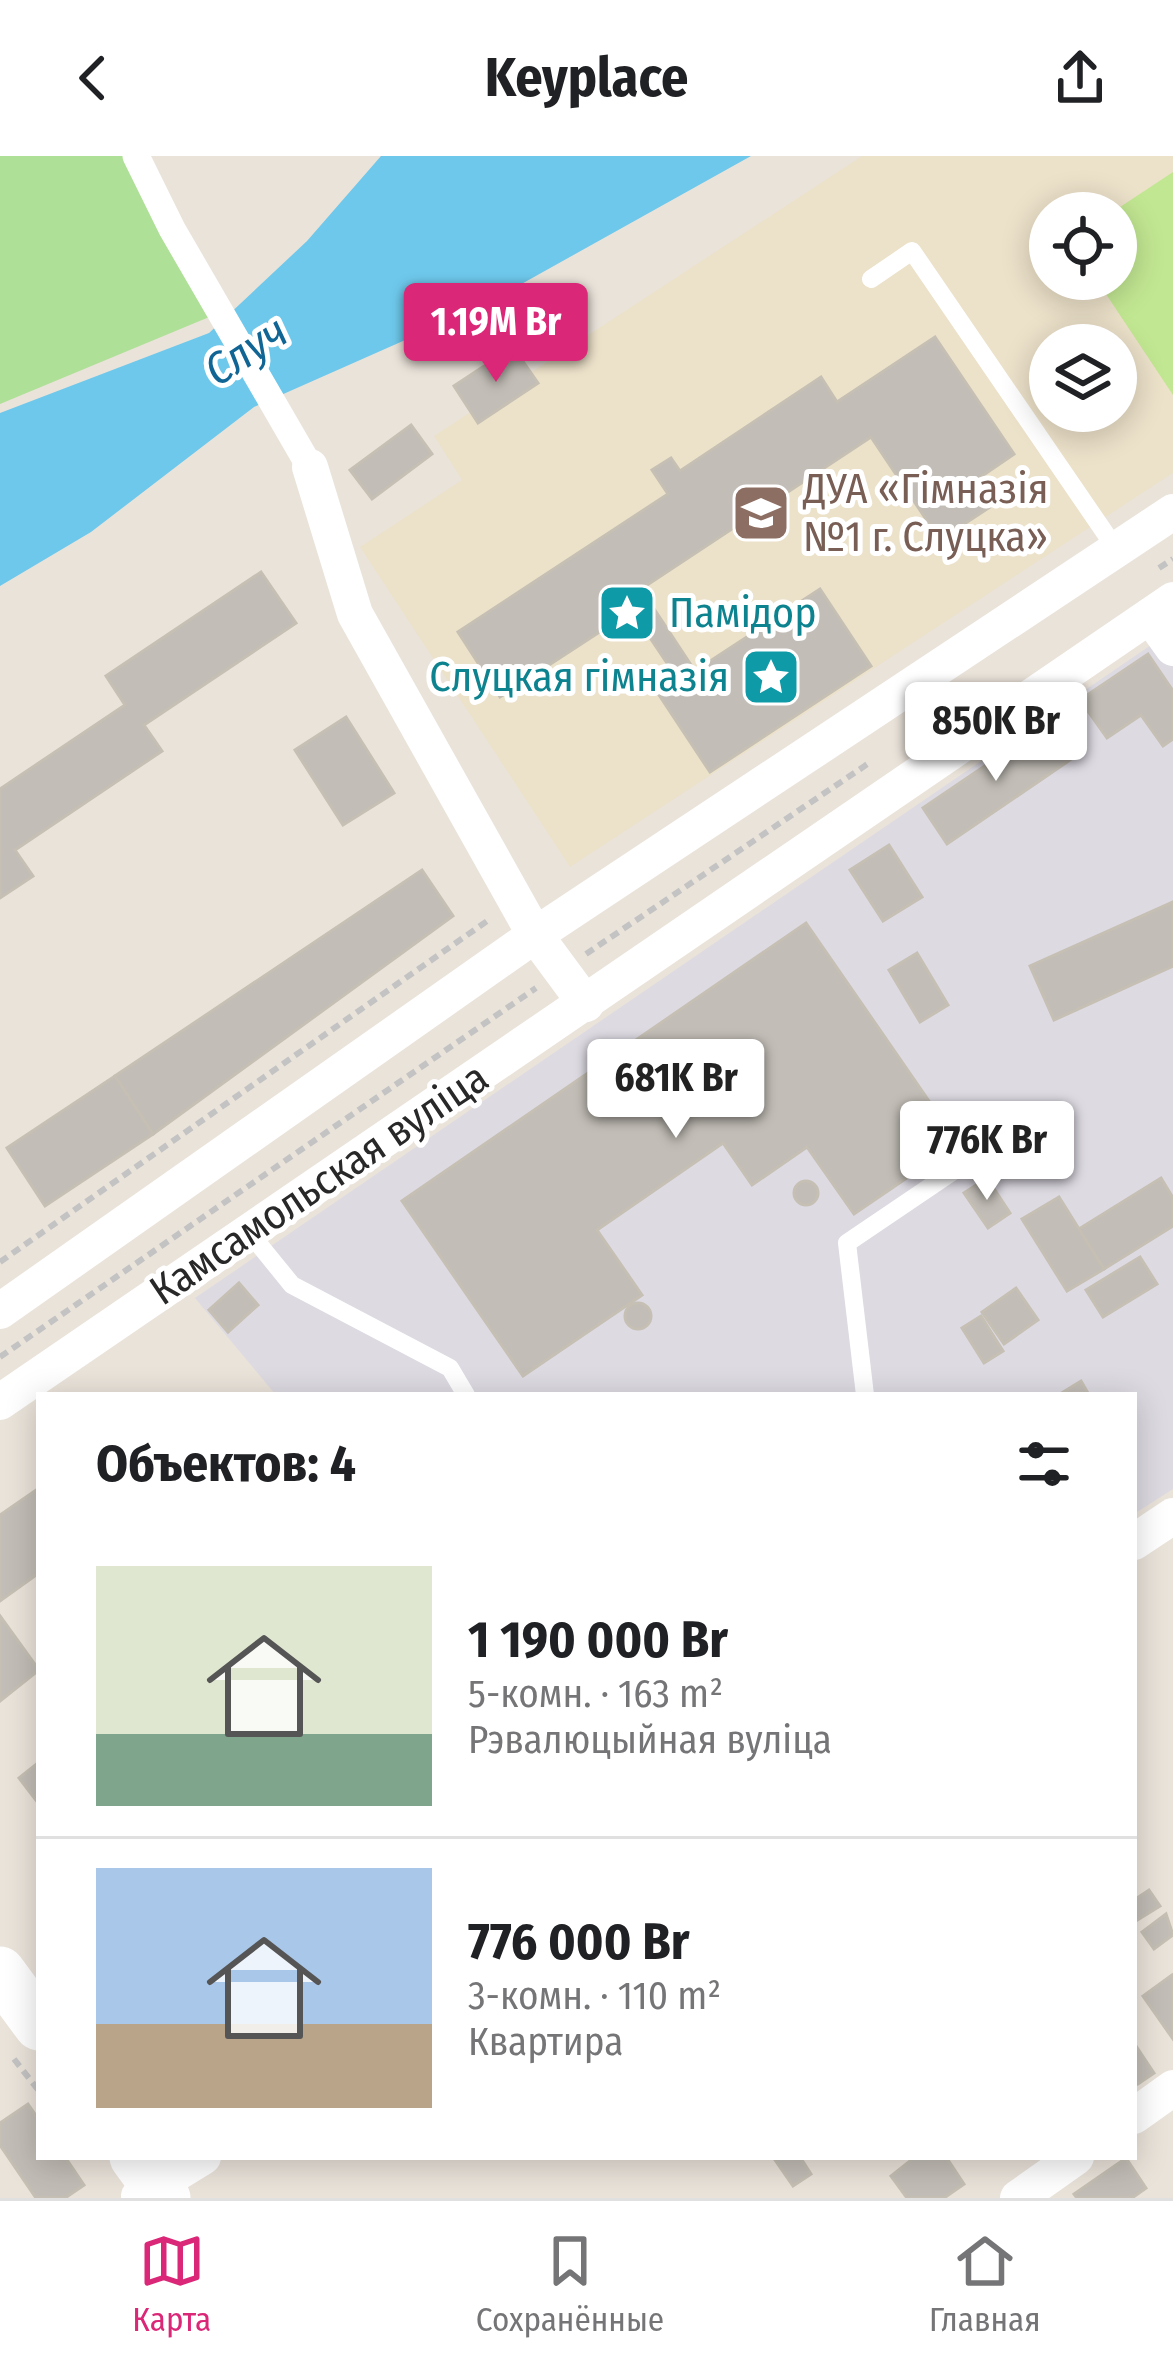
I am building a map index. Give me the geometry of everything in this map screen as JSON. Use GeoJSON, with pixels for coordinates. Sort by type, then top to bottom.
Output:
{"type":"FeatureCollection","features":[{"type":"Feature","properties":{"kind":"main road"},"geometry":{"type":"LineString","coordinates":[[0,1972],[36,2021]]}},
{"type":"Feature","properties":{"kind":"street"},"geometry":{"type":"LineString","coordinates":[[136,156],[310,467],[355,614],[535,935],[586,1004]]}},
{"type":"Feature","properties":{"kind":"street","name":"Камсамольская вуліца"},"geometry":{"type":"LineString","coordinates":[[0,1311],[535,935],[1173,512]]}},
{"type":"Feature","properties":{"kind":"street"},"geometry":{"type":"LineString","coordinates":[[1162,608],[1173,648]]}},
{"type":"Feature","properties":{"kind":"street","name":"Камсамольская вуліца"},"geometry":{"type":"LineString","coordinates":[[0,1402],[1162,608]]}},
{"type":"Feature","properties":{"kind":"street"},"geometry":{"type":"LineString","coordinates":[[1137,1540],[1173,1516]]}},
{"type":"Feature","properties":{"kind":"street"},"geometry":{"type":"LineString","coordinates":[[1137,2114],[1173,2089]]}},
{"type":"Feature","properties":{"kind":"street"},"geometry":{"type":"LineString","coordinates":[[148,2185],[196,2160]]}},
{"type":"Feature","properties":{"kind":"street"},"geometry":{"type":"LineString","coordinates":[[1018,2198],[1072,2160]]}},
{"type":"Feature","properties":{"kind":"lane"},"geometry":{"type":"LineString","coordinates":[[871,279],[912,251],[1116,549]]}},
{"type":"Feature","properties":{"kind":"lane"},"geometry":{"type":"LineString","coordinates":[[865,1392],[847,1243],[980,1153]]}},
{"type":"Feature","properties":{"kind":"lane"},"geometry":{"type":"LineString","coordinates":[[248,1231],[292,1286],[450,1368],[464,1392]]}},
{"type":"Feature","properties":{"kind":"path"},"geometry":{"type":"LineString","coordinates":[[0,2042],[36,2087]]}},
{"type":"Feature","properties":{"kind":"shaded area","name":"ДУА «Гімназія №1 г. Слуцка»"},"geometry":{"type":"Polygon","coordinates":[[[862,156],[1173,156],[1173,473],[570,867],[360,547],[462,480],[434,436],[862,156]]]}},
{"type":"Feature","properties":{"kind":"shaded area"},"geometry":{"type":"Polygon","coordinates":[[[1173,630],[1173,1489],[1137,1512],[1137,1392],[273,1392],[195,1298],[1173,630]]]}},
{"type":"Feature","properties":{"kind":"green space"},"geometry":{"type":"Polygon","coordinates":[[[0,156],[123,156],[214,315],[0,404],[0,156]]]}},
{"type":"Feature","properties":{"kind":"green space"},"geometry":{"type":"Polygon","coordinates":[[[1173,172],[1173,395],[1137,341],[1137,324],[1126,324],[1110,300],[1137,300],[1137,196],[1173,172]]]}},
{"type":"Feature","properties":{"kind":"water","name":"Случ"},"geometry":{"type":"Polygon","coordinates":[[[381,156],[751,156],[482,306],[254,407],[91,532],[0,586],[0,413],[209,333],[307,241],[381,156]]]}},
{"type":"Feature","properties":{"kind":"building"},"geometry":{"type":"Polygon","coordinates":[[[935,337],[1014,454],[979,478],[996,503],[940,540],[871,437],[641,589],[695,671],[820,589],[871,666],[710,772],[659,695],[679,681],[624,599],[620,603],[627,614],[500,697],[458,632],[668,494],[652,470],[671,458],[680,471],[821,377],[837,402],[935,337]]]}},
{"type":"Feature","properties":{"kind":"building"},"geometry":{"type":"Polygon","coordinates":[[[513,347],[538,383],[478,423],[454,386],[513,347]]]}},
{"type":"Feature","properties":{"kind":"building"},"geometry":{"type":"Polygon","coordinates":[[[411,425],[432,454],[372,499],[350,470],[411,425]]]}},
{"type":"Feature","properties":{"kind":"building"},"geometry":{"type":"Polygon","coordinates":[[[261,572],[296,623],[144,725],[162,751],[15,850],[33,876],[0,898],[0,789],[125,705],[106,676],[261,572]]]}},
{"type":"Feature","properties":{"kind":"building"},"geometry":{"type":"Polygon","coordinates":[[[1148,654],[1173,691],[1173,739],[1163,746],[1141,715],[1107,738],[1080,700],[1148,654]]]}},
{"type":"Feature","properties":{"kind":"building"},"geometry":{"type":"Polygon","coordinates":[[[346,717],[394,793],[343,825],[295,750],[346,717]]]}},
{"type":"Feature","properties":{"kind":"building"},"geometry":{"type":"Polygon","coordinates":[[[1045,725],[1070,760],[947,844],[923,808],[1045,725]]]}},
{"type":"Feature","properties":{"kind":"building"},"geometry":{"type":"Polygon","coordinates":[[[889,845],[922,897],[883,921],[850,870],[889,845]]]}},
{"type":"Feature","properties":{"kind":"building"},"geometry":{"type":"Polygon","coordinates":[[[422,870],[453,916],[153,1134],[115,1076],[422,870]]]}},
{"type":"Feature","properties":{"kind":"building"},"geometry":{"type":"Polygon","coordinates":[[[1173,902],[1173,966],[1054,1020],[1030,966],[1173,902]]]}},
{"type":"Feature","properties":{"kind":"building"},"geometry":{"type":"Polygon","coordinates":[[[806,923],[958,1143],[854,1214],[807,1147],[752,1185],[723,1143],[597,1230],[642,1295],[523,1376],[402,1201],[806,923]]]}},
{"type":"Feature","properties":{"kind":"building"},"geometry":{"type":"Polygon","coordinates":[[[917,953],[948,1005],[920,1022],[889,970],[917,953]]]}},
{"type":"Feature","properties":{"kind":"building"},"geometry":{"type":"Polygon","coordinates":[[[115,1076],[153,1134],[45,1206],[7,1148],[115,1076]]]}},
{"type":"Feature","properties":{"kind":"building"},"geometry":{"type":"Polygon","coordinates":[[[987,1178],[1010,1213],[988,1228],[964,1193],[987,1178]]]}},
{"type":"Feature","properties":{"kind":"building"},"geometry":{"type":"Polygon","coordinates":[[[1161,1178],[1173,1198],[1173,1226],[1104,1269],[1079,1229],[1161,1178]]]}},
{"type":"Feature","properties":{"kind":"building"},"geometry":{"type":"Polygon","coordinates":[[[806,1181],[815,1184],[815,1202],[806,1205],[797,1202],[794,1193],[797,1184],[806,1181]]]}},
{"type":"Feature","properties":{"kind":"building"},"geometry":{"type":"Polygon","coordinates":[[[1059,1197],[1104,1269],[1067,1291],[1022,1219],[1059,1197]]]}},
{"type":"Feature","properties":{"kind":"building"},"geometry":{"type":"Polygon","coordinates":[[[1140,1257],[1157,1284],[1103,1317],[1086,1290],[1140,1257]]]}},
{"type":"Feature","properties":{"kind":"building"},"geometry":{"type":"Polygon","coordinates":[[[239,1283],[258,1305],[228,1332],[209,1310],[239,1283]]]}},
{"type":"Feature","properties":{"kind":"building"},"geometry":{"type":"Polygon","coordinates":[[[1016,1288],[1038,1320],[1004,1344],[982,1312],[1016,1288]]]}},
{"type":"Feature","properties":{"kind":"building"},"geometry":{"type":"Polygon","coordinates":[[[638,1303],[651,1316],[638,1329],[625,1316],[638,1303]]]}},
{"type":"Feature","properties":{"kind":"building"},"geometry":{"type":"Polygon","coordinates":[[[981,1316],[1003,1351],[984,1363],[962,1328],[981,1316]]]}},
{"type":"Feature","properties":{"kind":"building"},"geometry":{"type":"Polygon","coordinates":[[[1081,1381],[1087,1392],[1063,1392],[1081,1381]]]}},
{"type":"Feature","properties":{"kind":"building"},"geometry":{"type":"Polygon","coordinates":[[[36,1490],[36,1575],[0,1601],[0,1515],[36,1490]]]}},
{"type":"Feature","properties":{"kind":"building"},"geometry":{"type":"Polygon","coordinates":[[[0,1616],[36,1672],[0,1701],[0,1616]]]}},
{"type":"Feature","properties":{"kind":"building"},"geometry":{"type":"Polygon","coordinates":[[[36,1764],[36,1800],[19,1778],[36,1764]]]}},
{"type":"Feature","properties":{"kind":"building"},"geometry":{"type":"Polygon","coordinates":[[[1149,1890],[1160,1906],[1137,1920],[1137,1898],[1149,1890]]]}},
{"type":"Feature","properties":{"kind":"building"},"geometry":{"type":"Polygon","coordinates":[[[1166,1914],[1173,1935],[1154,1949],[1142,1932],[1166,1914]]]}},
{"type":"Feature","properties":{"kind":"building"},"geometry":{"type":"Polygon","coordinates":[[[1173,1977],[1173,2039],[1143,1996],[1173,1977]]]}},
{"type":"Feature","properties":{"kind":"building"},"geometry":{"type":"Polygon","coordinates":[[[1137,2048],[1154,2073],[1137,2082],[1137,2048]]]}},
{"type":"Feature","properties":{"kind":"building"},"geometry":{"type":"Polygon","coordinates":[[[28,2104],[36,2116],[36,2160],[67,2160],[84,2185],[65,2198],[36,2198],[0,2145],[0,2123],[28,2104]]]}},
{"type":"Feature","properties":{"kind":"building"},"geometry":{"type":"Polygon","coordinates":[[[775,2160],[802,2160],[811,2174],[793,2186],[775,2160]]]}},
{"type":"Feature","properties":{"kind":"building"},"geometry":{"type":"Polygon","coordinates":[[[911,2160],[948,2160],[964,2184],[944,2198],[907,2198],[891,2176],[911,2160]]]}},
{"type":"Feature","properties":{"kind":"building"},"geometry":{"type":"Polygon","coordinates":[[[1123,2160],[1146,2188],[1132,2198],[1077,2198],[1074,2194],[1123,2160]]]}},
{"type":"Feature","properties":{"kind":"place","name":"ДУА «Гімназія №1 г. Слуцка»"},"geometry":{"type":"Point","coordinates":[761,513]}},
{"type":"Feature","properties":{"kind":"place","name":"Памідор"},"geometry":{"type":"Point","coordinates":[627,613]}},
{"type":"Feature","properties":{"kind":"place","name":"Слуцкая гімназія"},"geometry":{"type":"Point","coordinates":[771,677]}}]}
